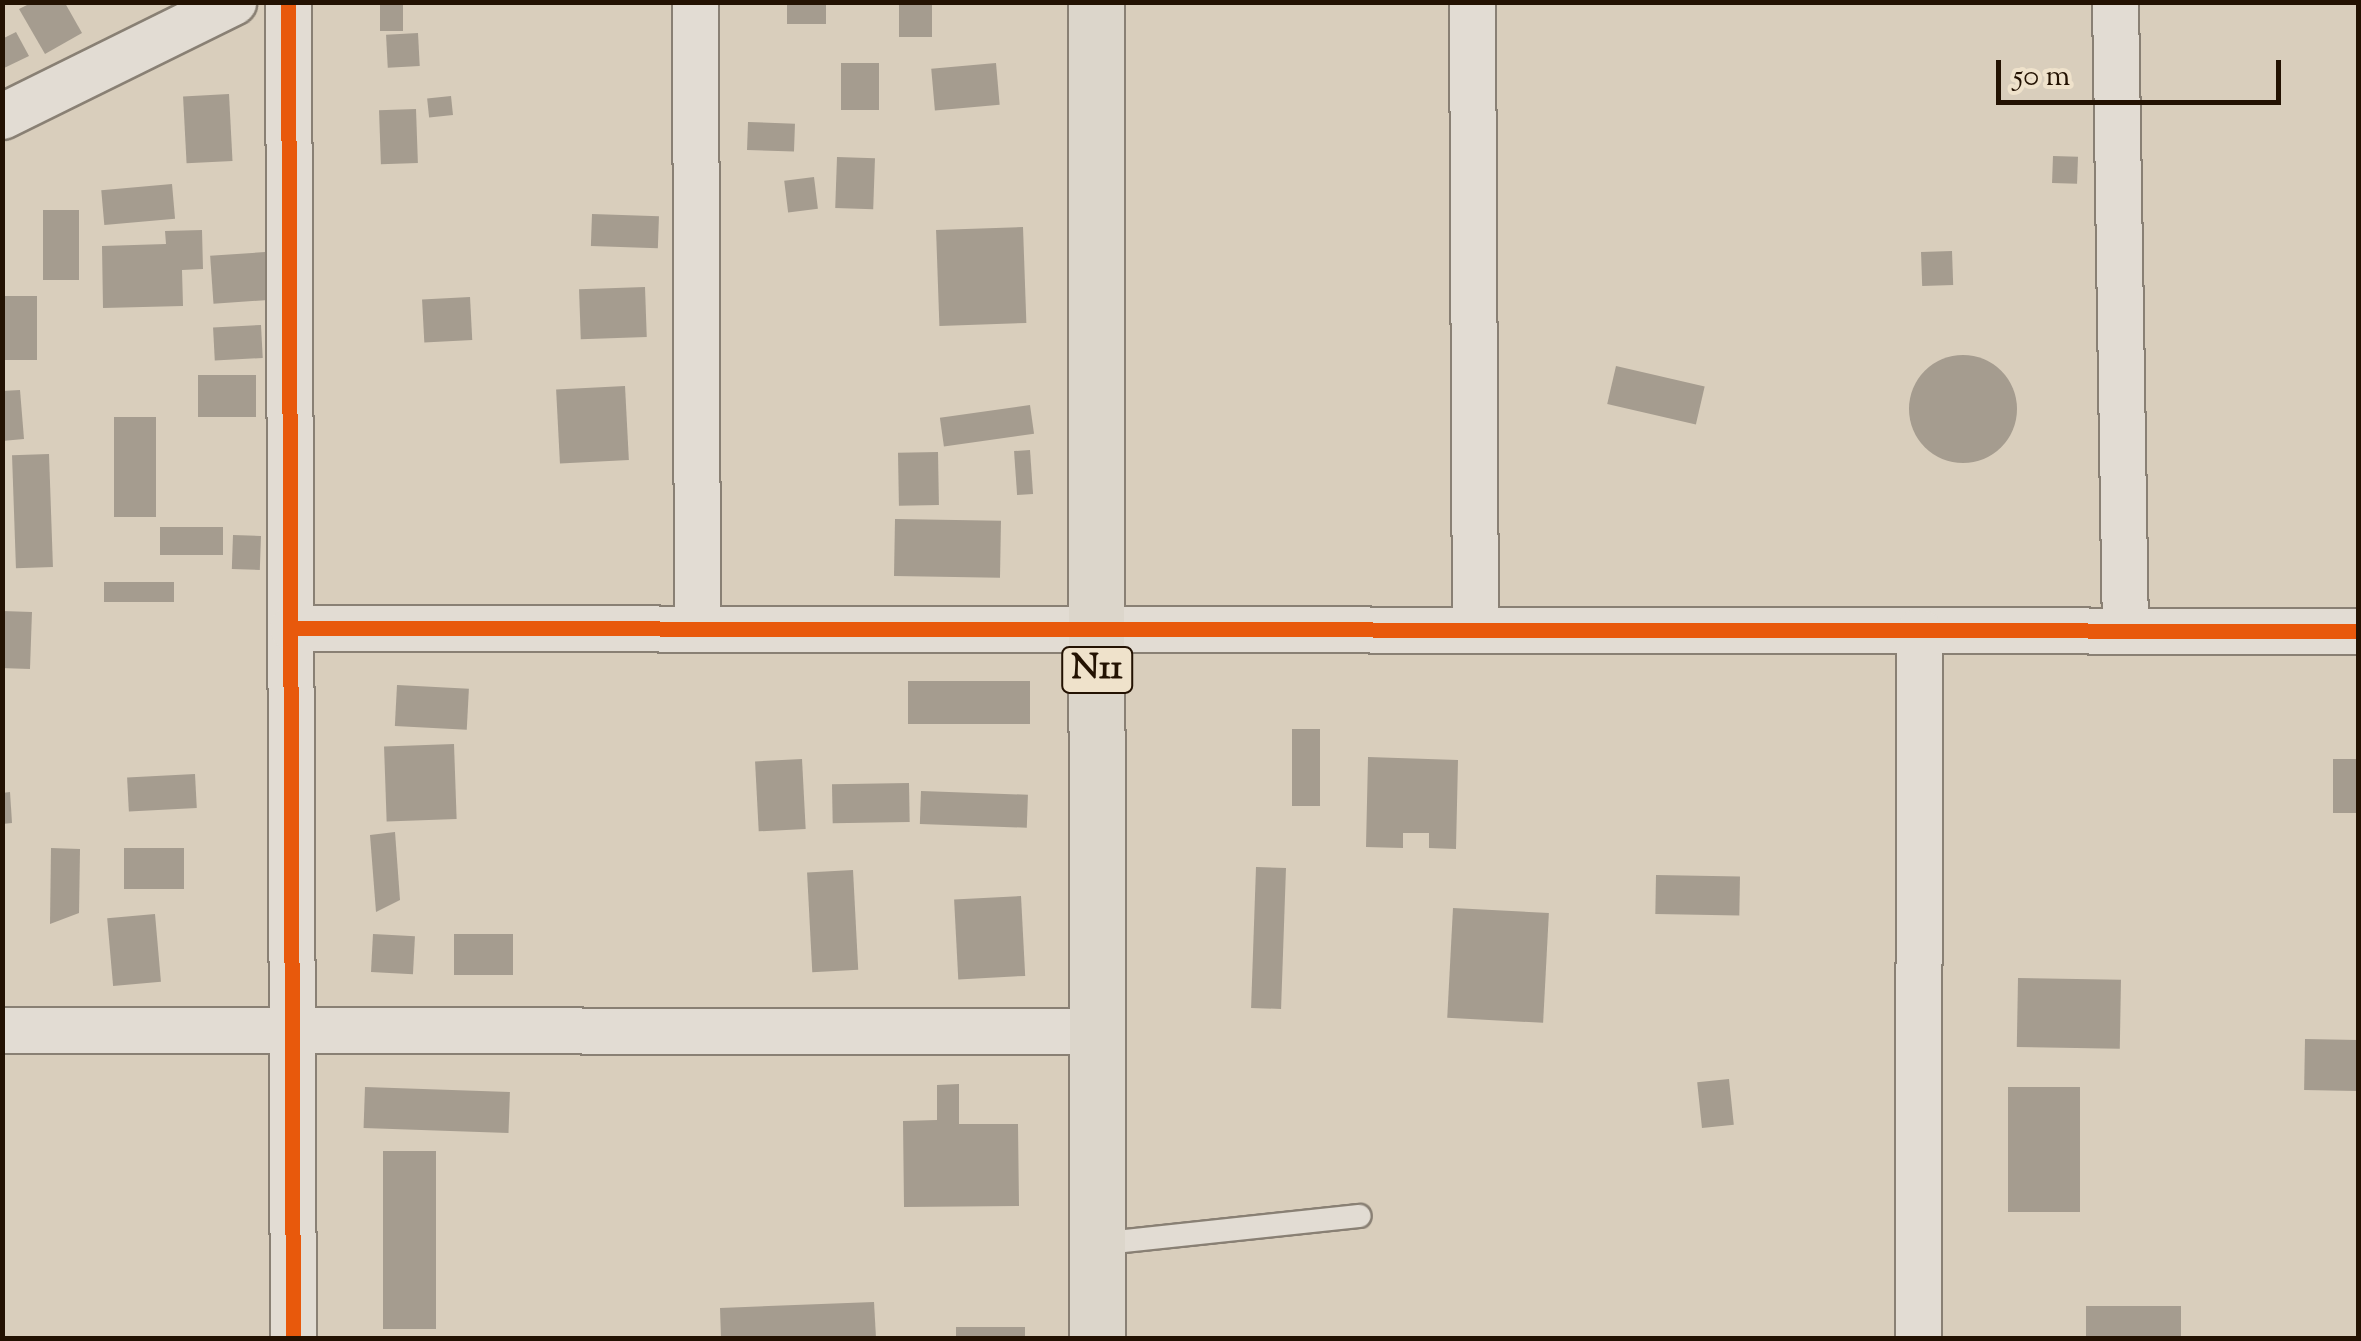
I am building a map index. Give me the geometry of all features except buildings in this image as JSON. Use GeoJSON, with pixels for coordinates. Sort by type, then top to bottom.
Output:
{"type":"FeatureCollection","features":[{"type":"Feature","properties":{"kind":"main road","name":"N11"},"geometry":{"type":"LineString","coordinates":[[1096,2],[1098,1338]]}},
{"type":"Feature","properties":{"kind":"street"},"geometry":{"type":"LineString","coordinates":[[2,116],[233,2]]}},
{"type":"Feature","properties":{"kind":"street"},"geometry":{"type":"LineString","coordinates":[[288,2],[292,1338]]}},
{"type":"Feature","properties":{"kind":"street"},"geometry":{"type":"LineString","coordinates":[[695,2],[697,628]]}},
{"type":"Feature","properties":{"kind":"street"},"geometry":{"type":"LineString","coordinates":[[1472,2],[1475,630]]}},
{"type":"Feature","properties":{"kind":"street"},"geometry":{"type":"LineString","coordinates":[[2115,2],[2125,631]]}},
{"type":"Feature","properties":{"kind":"street"},"geometry":{"type":"LineString","coordinates":[[292,628],[2358,630]]}},
{"type":"Feature","properties":{"kind":"street"},"geometry":{"type":"LineString","coordinates":[[1918,1338],[1920,631]]}},
{"type":"Feature","properties":{"kind":"street"},"geometry":{"type":"LineString","coordinates":[[2,1030],[1097,1031]]}},
{"type":"Feature","properties":{"kind":"lane"},"geometry":{"type":"LineString","coordinates":[[1098,1244],[1360,1216]]}},
{"type":"Feature","properties":{"kind":"cycle path"},"geometry":{"type":"LineString","coordinates":[[288,2],[293,1338]]}},
{"type":"Feature","properties":{"kind":"cycle path"},"geometry":{"type":"LineString","coordinates":[[292,628],[2358,631]]}}]}
